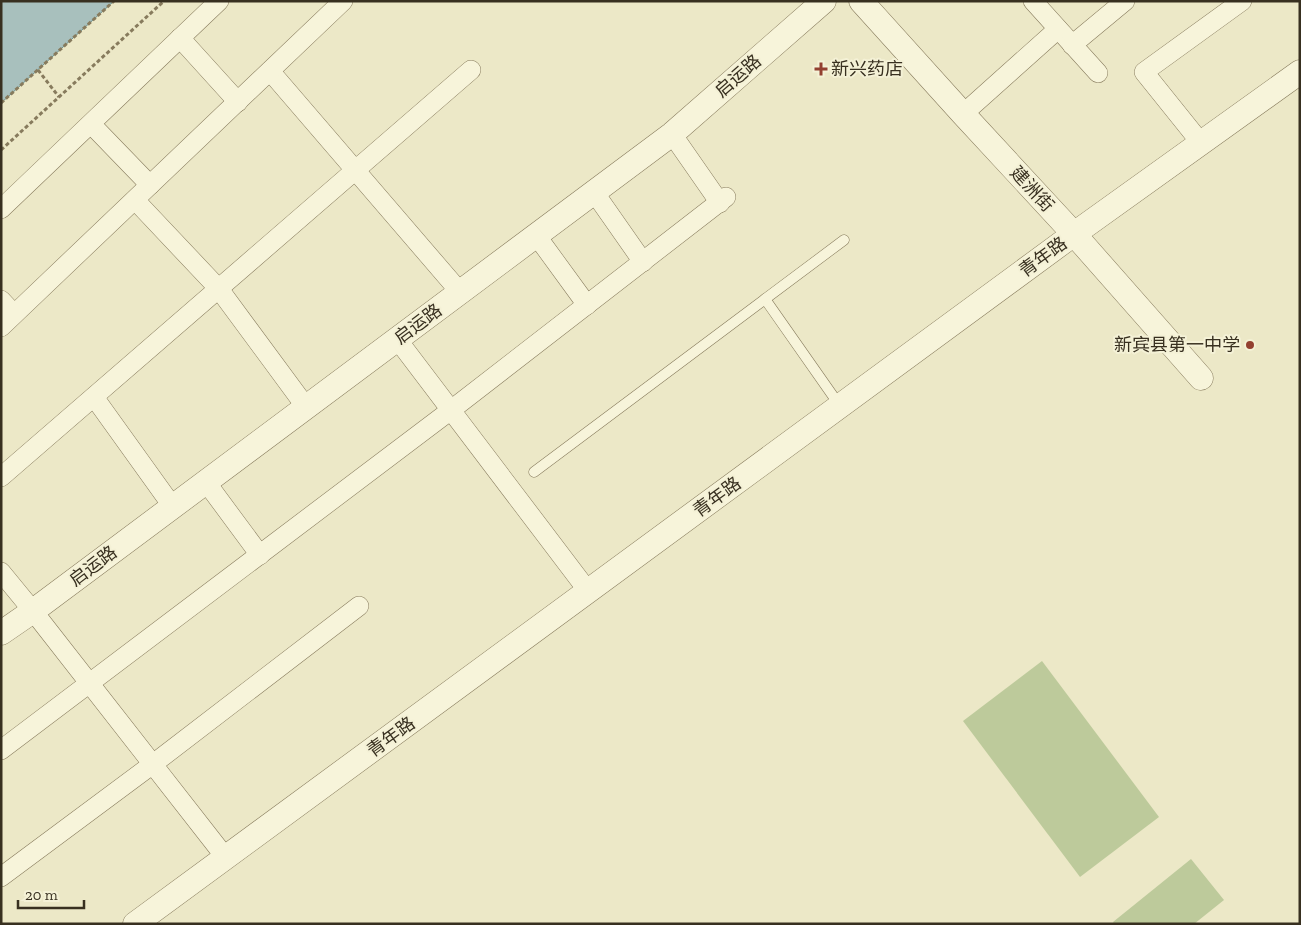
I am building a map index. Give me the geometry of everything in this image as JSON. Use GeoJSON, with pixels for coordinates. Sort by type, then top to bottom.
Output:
{"type":"FeatureCollection","features":[{"type":"Feature","properties":{"kind":"street"},"geometry":{"type":"LineString","coordinates":[[1,209],[219,1]]}},
{"type":"Feature","properties":{"kind":"street","name":"启运路"},"geometry":{"type":"LineString","coordinates":[[1,633],[34,611],[672,134],[824,1]]}},
{"type":"Feature","properties":{"kind":"street","name":"建洲街"},"geometry":{"type":"LineString","coordinates":[[861,1],[1074,234],[1201,378]]}},
{"type":"Feature","properties":{"kind":"street"},"geometry":{"type":"LineString","coordinates":[[1033,1],[1098,74]]}},
{"type":"Feature","properties":{"kind":"street"},"geometry":{"type":"LineString","coordinates":[[1072,45],[1125,1]]}},
{"type":"Feature","properties":{"kind":"street"},"geometry":{"type":"LineString","coordinates":[[1201,143],[1144,72],[1242,1]]}},
{"type":"Feature","properties":{"kind":"street"},"geometry":{"type":"LineString","coordinates":[[1,300],[8,321],[238,102],[336,4]]}},
{"type":"Feature","properties":{"kind":"street"},"geometry":{"type":"LineString","coordinates":[[963,114],[1058,29]]}},
{"type":"Feature","properties":{"kind":"street"},"geometry":{"type":"LineString","coordinates":[[180,38],[238,102]]}},
{"type":"Feature","properties":{"kind":"street"},"geometry":{"type":"LineString","coordinates":[[1,478],[471,70]]}},
{"type":"Feature","properties":{"kind":"street"},"geometry":{"type":"LineString","coordinates":[[270,71],[460,292]]}},
{"type":"Feature","properties":{"kind":"street","name":"青年路"},"geometry":{"type":"LineString","coordinates":[[136,924],[1074,234],[1300,72]]}},
{"type":"Feature","properties":{"kind":"street"},"geometry":{"type":"LineString","coordinates":[[91,124],[150,185]]}},
{"type":"Feature","properties":{"kind":"street"},"geometry":{"type":"LineString","coordinates":[[1,750],[451,410],[723,200],[672,134]]}},
{"type":"Feature","properties":{"kind":"street"},"geometry":{"type":"LineString","coordinates":[[594,192],[643,262]]}},
{"type":"Feature","properties":{"kind":"street"},"geometry":{"type":"LineString","coordinates":[[135,200],[219,288],[306,407]]}},
{"type":"Feature","properties":{"kind":"street"},"geometry":{"type":"LineString","coordinates":[[536,235],[587,305]]}},
{"type":"Feature","properties":{"kind":"street"},"geometry":{"type":"LineString","coordinates":[[398,339],[588,592]]}},
{"type":"Feature","properties":{"kind":"street"},"geometry":{"type":"LineString","coordinates":[[94,397],[173,507]]}},
{"type":"Feature","properties":{"kind":"street"},"geometry":{"type":"LineString","coordinates":[[206,482],[260,555]]}},
{"type":"Feature","properties":{"kind":"street"},"geometry":{"type":"LineString","coordinates":[[1,572],[34,611],[226,858]]}},
{"type":"Feature","properties":{"kind":"street"},"geometry":{"type":"LineString","coordinates":[[1,877],[153,764],[359,606]]}},
{"type":"Feature","properties":{"kind":"lane"},"geometry":{"type":"LineString","coordinates":[[534,472],[844,240]]}},
{"type":"Feature","properties":{"kind":"lane"},"geometry":{"type":"LineString","coordinates":[[766,299],[840,406]]}},
{"type":"Feature","properties":{"kind":"path"},"geometry":{"type":"LineString","coordinates":[[1,103],[114,1]]}},
{"type":"Feature","properties":{"kind":"path"},"geometry":{"type":"LineString","coordinates":[[1,150],[164,1]]}},
{"type":"Feature","properties":{"kind":"path"},"geometry":{"type":"LineString","coordinates":[[38,70],[59,97]]}},
{"type":"Feature","properties":{"kind":"green space"},"geometry":{"type":"Polygon","coordinates":[[[1042,661],[1159,817],[1080,877],[963,721],[1042,661]]]}},
{"type":"Feature","properties":{"kind":"green space"},"geometry":{"type":"Polygon","coordinates":[[[1191,859],[1224,900],[1194,924],[1114,924],[1113,922],[1191,859]]]}},
{"type":"Feature","properties":{"kind":"water"},"geometry":{"type":"Polygon","coordinates":[[[1,1],[114,1],[1,103],[1,1]]]}},
{"type":"Feature","properties":{"kind":"place","name":"新兴药店"},"geometry":{"type":"Point","coordinates":[821,69]}},
{"type":"Feature","properties":{"kind":"place","name":"新宾县第一中学"},"geometry":{"type":"Point","coordinates":[1250,345]}}]}
